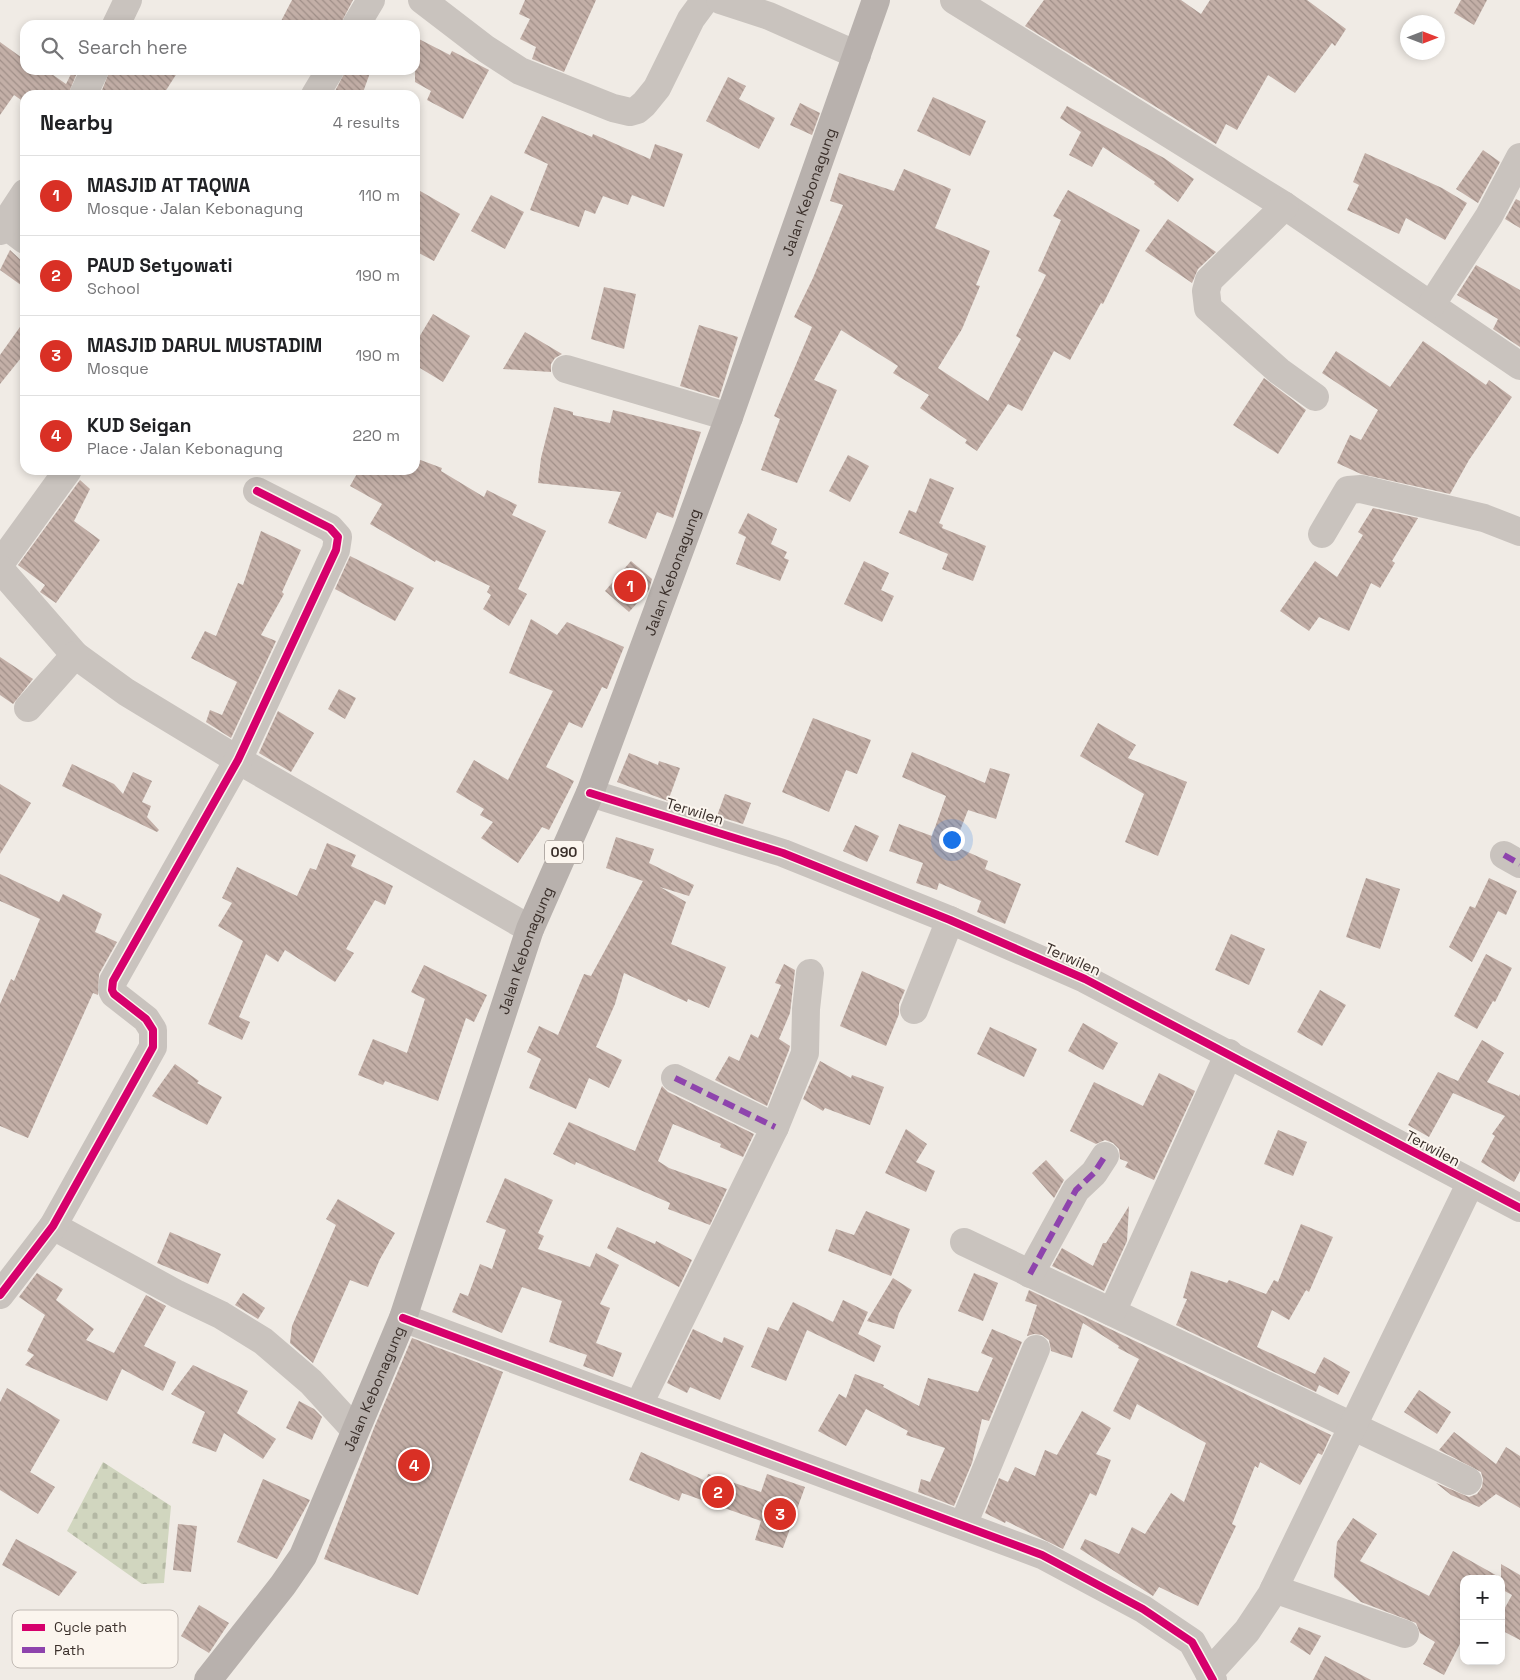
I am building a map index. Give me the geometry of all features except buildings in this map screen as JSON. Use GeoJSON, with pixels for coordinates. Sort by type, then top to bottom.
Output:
{"type":"FeatureCollection","features":[{"type":"Feature","properties":{"kind":"main road","name":"Jalan Kebonagung"},"geometry":{"type":"LineString","coordinates":[[208,1680],[283,1585],[303,1556],[403,1318],[530,929],[590,793],[729,417],[876,0]]}},
{"type":"Feature","properties":{"kind":"street"},"geometry":{"type":"LineString","coordinates":[[118,20],[128,0]]}},
{"type":"Feature","properties":{"kind":"street"},"geometry":{"type":"LineString","coordinates":[[359,20],[371,0]]}},
{"type":"Feature","properties":{"kind":"street"},"geometry":{"type":"LineString","coordinates":[[422,0],[486,49],[520,71],[613,108],[630,112],[637,110],[657,88],[691,19],[706,0]]}},
{"type":"Feature","properties":{"kind":"street"},"geometry":{"type":"LineString","coordinates":[[720,0],[769,16],[857,55]]}},
{"type":"Feature","properties":{"kind":"street"},"geometry":{"type":"LineString","coordinates":[[954,0],[1285,206],[1432,304],[1520,366]]}},
{"type":"Feature","properties":{"kind":"street"},"geometry":{"type":"LineString","coordinates":[[85,90],[93,75]]}},
{"type":"Feature","properties":{"kind":"street"},"geometry":{"type":"LineString","coordinates":[[318,90],[327,75]]}},
{"type":"Feature","properties":{"kind":"street"},"geometry":{"type":"LineString","coordinates":[[1432,304],[1489,216],[1520,157]]}},
{"type":"Feature","properties":{"kind":"street"},"geometry":{"type":"LineString","coordinates":[[10,232],[20,206]]}},
{"type":"Feature","properties":{"kind":"street"},"geometry":{"type":"LineString","coordinates":[[1285,206],[1209,280],[1206,291],[1208,308],[1279,371],[1315,397]]}},
{"type":"Feature","properties":{"kind":"street"},"geometry":{"type":"LineString","coordinates":[[566,369],[729,417]]}},
{"type":"Feature","properties":{"kind":"street"},"geometry":{"type":"LineString","coordinates":[[0,564],[64,475]]}},
{"type":"Feature","properties":{"kind":"street"},"geometry":{"type":"LineString","coordinates":[[1322,534],[1348,490],[1362,489],[1484,518],[1520,532]]}},
{"type":"Feature","properties":{"kind":"street"},"geometry":{"type":"LineString","coordinates":[[0,1295],[53,1226],[152,1047],[152,1030],[146,1019],[114,994],[112,990],[113,981],[238,760],[338,544],[338,537],[330,528],[257,491]]}},
{"type":"Feature","properties":{"kind":"street"},"geometry":{"type":"LineString","coordinates":[[0,569],[76,655],[126,692],[238,760],[530,929]]}},
{"type":"Feature","properties":{"kind":"street"},"geometry":{"type":"LineString","coordinates":[[28,708],[76,655]]}},
{"type":"Feature","properties":{"kind":"street","name":"Terwilen"},"geometry":{"type":"LineString","coordinates":[[590,793],[783,853],[950,920],[1085,979],[1470,1184],[1519,1205]]}},
{"type":"Feature","properties":{"kind":"street"},"geometry":{"type":"LineString","coordinates":[[914,1010],[950,920]]}},
{"type":"Feature","properties":{"kind":"street"},"geometry":{"type":"LineString","coordinates":[[639,1404],[775,1127],[805,1053],[806,1009],[810,973]]}},
{"type":"Feature","properties":{"kind":"street"},"geometry":{"type":"LineString","coordinates":[[1112,1312],[1229,1054]]}},
{"type":"Feature","properties":{"kind":"street"},"geometry":{"type":"LineString","coordinates":[[675,1078],[775,1127]]}},
{"type":"Feature","properties":{"kind":"street"},"geometry":{"type":"LineString","coordinates":[[1030,1274],[1076,1190],[1094,1174],[1105,1156]]}},
{"type":"Feature","properties":{"kind":"street"},"geometry":{"type":"LineString","coordinates":[[403,1318],[1042,1555],[1142,1609],[1192,1642],[1211,1676],[1247,1631],[1274,1589],[1470,1184]]}},
{"type":"Feature","properties":{"kind":"street"},"geometry":{"type":"LineString","coordinates":[[53,1226],[177,1294],[221,1315],[264,1342],[311,1382],[355,1430]]}},
{"type":"Feature","properties":{"kind":"street"},"geometry":{"type":"LineString","coordinates":[[964,1242],[1468,1480]]}},
{"type":"Feature","properties":{"kind":"street"},"geometry":{"type":"LineString","coordinates":[[963,1525],[1036,1349]]}},
{"type":"Feature","properties":{"kind":"street"},"geometry":{"type":"LineString","coordinates":[[1274,1589],[1405,1634]]}},
{"type":"Feature","properties":{"kind":"green space"},"geometry":{"type":"Polygon","coordinates":[[[103,1462],[171,1506],[164,1583],[142,1584],[67,1531],[103,1462]]]}},
{"type":"Feature","properties":{"kind":"marked path"},"geometry":{"type":"LineString","coordinates":[[1504,855],[1520,864]]}},
{"type":"Feature","properties":{"kind":"marked path"},"geometry":{"type":"LineString","coordinates":[[675,1078],[775,1127]]}},
{"type":"Feature","properties":{"kind":"marked path"},"geometry":{"type":"LineString","coordinates":[[1030,1274],[1076,1190],[1094,1173],[1105,1156]]}},
{"type":"Feature","properties":{"kind":"cycle path"},"geometry":{"type":"LineString","coordinates":[[0,1295],[53,1226],[153,1047],[153,1030],[146,1019],[114,994],[112,990],[113,981],[238,760],[336,550],[338,537],[330,528],[257,491]]}},
{"type":"Feature","properties":{"kind":"cycle path"},"geometry":{"type":"LineString","coordinates":[[590,793],[783,853],[950,920],[1085,979],[1520,1208]]}},
{"type":"Feature","properties":{"kind":"cycle path"},"geometry":{"type":"LineString","coordinates":[[403,1318],[1042,1555],[1143,1609],[1192,1642],[1213,1680]]}},
{"type":"Feature","properties":{"kind":"place","name":"MASJID AT TAQWA"},"geometry":{"type":"Point","coordinates":[630,586]}},
{"type":"Feature","properties":{"kind":"place","name":"KUD Seigan"},"geometry":{"type":"Point","coordinates":[414,1465]}},
{"type":"Feature","properties":{"kind":"place","name":"PAUD Setyowati"},"geometry":{"type":"Point","coordinates":[718,1492]}},
{"type":"Feature","properties":{"kind":"place","name":"MASJID DARUL MUSTADIM"},"geometry":{"type":"Point","coordinates":[780,1514]}}]}
